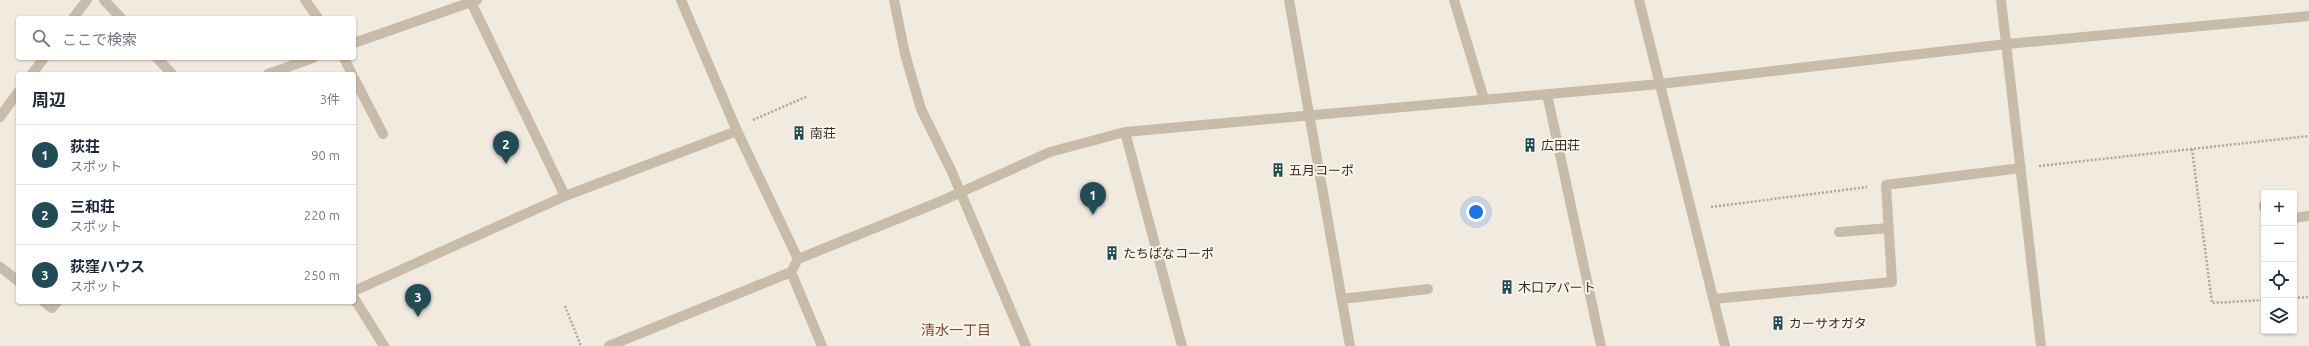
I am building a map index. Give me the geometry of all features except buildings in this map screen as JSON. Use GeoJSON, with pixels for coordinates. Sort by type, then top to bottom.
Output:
{"type":"FeatureCollection","features":[{"type":"Feature","properties":{"kind":"street"},"geometry":{"type":"LineString","coordinates":[[75,16],[87,0]]}},
{"type":"Feature","properties":{"kind":"street"},"geometry":{"type":"LineString","coordinates":[[104,0],[119,16]]}},
{"type":"Feature","properties":{"kind":"street"},"geometry":{"type":"LineString","coordinates":[[305,0],[317,16]]}},
{"type":"Feature","properties":{"kind":"street"},"geometry":{"type":"LineString","coordinates":[[681,0],[737,130],[798,259]]}},
{"type":"Feature","properties":{"kind":"street"},"geometry":{"type":"LineString","coordinates":[[894,0],[905,54],[921,109],[951,170],[1026,346]]}},
{"type":"Feature","properties":{"kind":"street"},"geometry":{"type":"LineString","coordinates":[[1289,0],[1311,115],[1350,346]]}},
{"type":"Feature","properties":{"kind":"street"},"geometry":{"type":"LineString","coordinates":[[1454,0],[1484,99]]}},
{"type":"Feature","properties":{"kind":"street"},"geometry":{"type":"LineString","coordinates":[[1639,0],[1725,346]]}},
{"type":"Feature","properties":{"kind":"street"},"geometry":{"type":"LineString","coordinates":[[2001,0],[2041,346]]}},
{"type":"Feature","properties":{"kind":"street"},"geometry":{"type":"LineString","coordinates":[[356,42],[473,1],[565,196]]}},
{"type":"Feature","properties":{"kind":"street"},"geometry":{"type":"LineString","coordinates":[[609,346],[791,272],[798,259],[960,192],[1050,152],[1125,132],[1660,84],[2007,44],[2309,16]]}},
{"type":"Feature","properties":{"kind":"street"},"geometry":{"type":"LineString","coordinates":[[34,72],[42,60]]}},
{"type":"Feature","properties":{"kind":"street"},"geometry":{"type":"LineString","coordinates":[[159,60],[170,72]]}},
{"type":"Feature","properties":{"kind":"street"},"geometry":{"type":"LineString","coordinates":[[274,72],[307,60]]}},
{"type":"Feature","properties":{"kind":"street"},"geometry":{"type":"LineString","coordinates":[[345,60],[351,72]]}},
{"type":"Feature","properties":{"kind":"street"},"geometry":{"type":"LineString","coordinates":[[356,82],[383,134]]}},
{"type":"Feature","properties":{"kind":"street"},"geometry":{"type":"LineString","coordinates":[[1547,94],[1601,346]]}},
{"type":"Feature","properties":{"kind":"street"},"geometry":{"type":"LineString","coordinates":[[0,117],[16,95]]}},
{"type":"Feature","properties":{"kind":"street"},"geometry":{"type":"LineString","coordinates":[[356,290],[565,196],[737,130]]}},
{"type":"Feature","properties":{"kind":"street"},"geometry":{"type":"LineString","coordinates":[[1125,132],[1182,346]]}},
{"type":"Feature","properties":{"kind":"street"},"geometry":{"type":"LineString","coordinates":[[1713,299],[1892,282],[1886,184],[2021,168]]}},
{"type":"Feature","properties":{"kind":"street"},"geometry":{"type":"LineString","coordinates":[[2297,218],[2309,216]]}},
{"type":"Feature","properties":{"kind":"street"},"geometry":{"type":"LineString","coordinates":[[1839,232],[1889,228]]}},
{"type":"Feature","properties":{"kind":"street"},"geometry":{"type":"LineString","coordinates":[[0,267],[16,279]]}},
{"type":"Feature","properties":{"kind":"street"},"geometry":{"type":"LineString","coordinates":[[791,272],[822,346]]}},
{"type":"Feature","properties":{"kind":"street"},"geometry":{"type":"LineString","coordinates":[[1342,299],[1428,289]]}},
{"type":"Feature","properties":{"kind":"street"},"geometry":{"type":"LineString","coordinates":[[356,301],[384,346]]}},
{"type":"Feature","properties":{"kind":"path"},"geometry":{"type":"LineString","coordinates":[[737,130],[808,96]]}},
{"type":"Feature","properties":{"kind":"path"},"geometry":{"type":"LineString","coordinates":[[2021,168],[2309,136]]}},
{"type":"Feature","properties":{"kind":"path"},"geometry":{"type":"LineString","coordinates":[[2192,149],[2212,303],[2261,300]]}},
{"type":"Feature","properties":{"kind":"path"},"geometry":{"type":"LineString","coordinates":[[1691,209],[1886,184]]}},
{"type":"Feature","properties":{"kind":"path"},"geometry":{"type":"LineString","coordinates":[[2297,298],[2309,297]]}},
{"type":"Feature","properties":{"kind":"path"},"geometry":{"type":"LineString","coordinates":[[565,306],[581,346]]}},
{"type":"Feature","properties":{"kind":"place","name":"南荘"},"geometry":{"type":"Point","coordinates":[799,133]}},
{"type":"Feature","properties":{"kind":"place","name":"広田荘"},"geometry":{"type":"Point","coordinates":[1530,145]}},
{"type":"Feature","properties":{"kind":"place","name":"三和荘"},"geometry":{"type":"Point","coordinates":[506,164]}},
{"type":"Feature","properties":{"kind":"place","name":"五月コーポ"},"geometry":{"type":"Point","coordinates":[1278,170]}},
{"type":"Feature","properties":{"kind":"place","name":"荻荘"},"geometry":{"type":"Point","coordinates":[1093,215]}},
{"type":"Feature","properties":{"kind":"place","name":"たちばなコーポ"},"geometry":{"type":"Point","coordinates":[1112,253]}},
{"type":"Feature","properties":{"kind":"place","name":"木口アパート"},"geometry":{"type":"Point","coordinates":[1507,287]}},
{"type":"Feature","properties":{"kind":"place","name":"荻窪ハウス"},"geometry":{"type":"Point","coordinates":[418,317]}},
{"type":"Feature","properties":{"kind":"place","name":"カーサオガタ"},"geometry":{"type":"Point","coordinates":[1778,323]}},
{"type":"Feature","properties":{"kind":"district","name":"清水一丁目"},"geometry":{"type":"Point","coordinates":[956,330]}}]}
